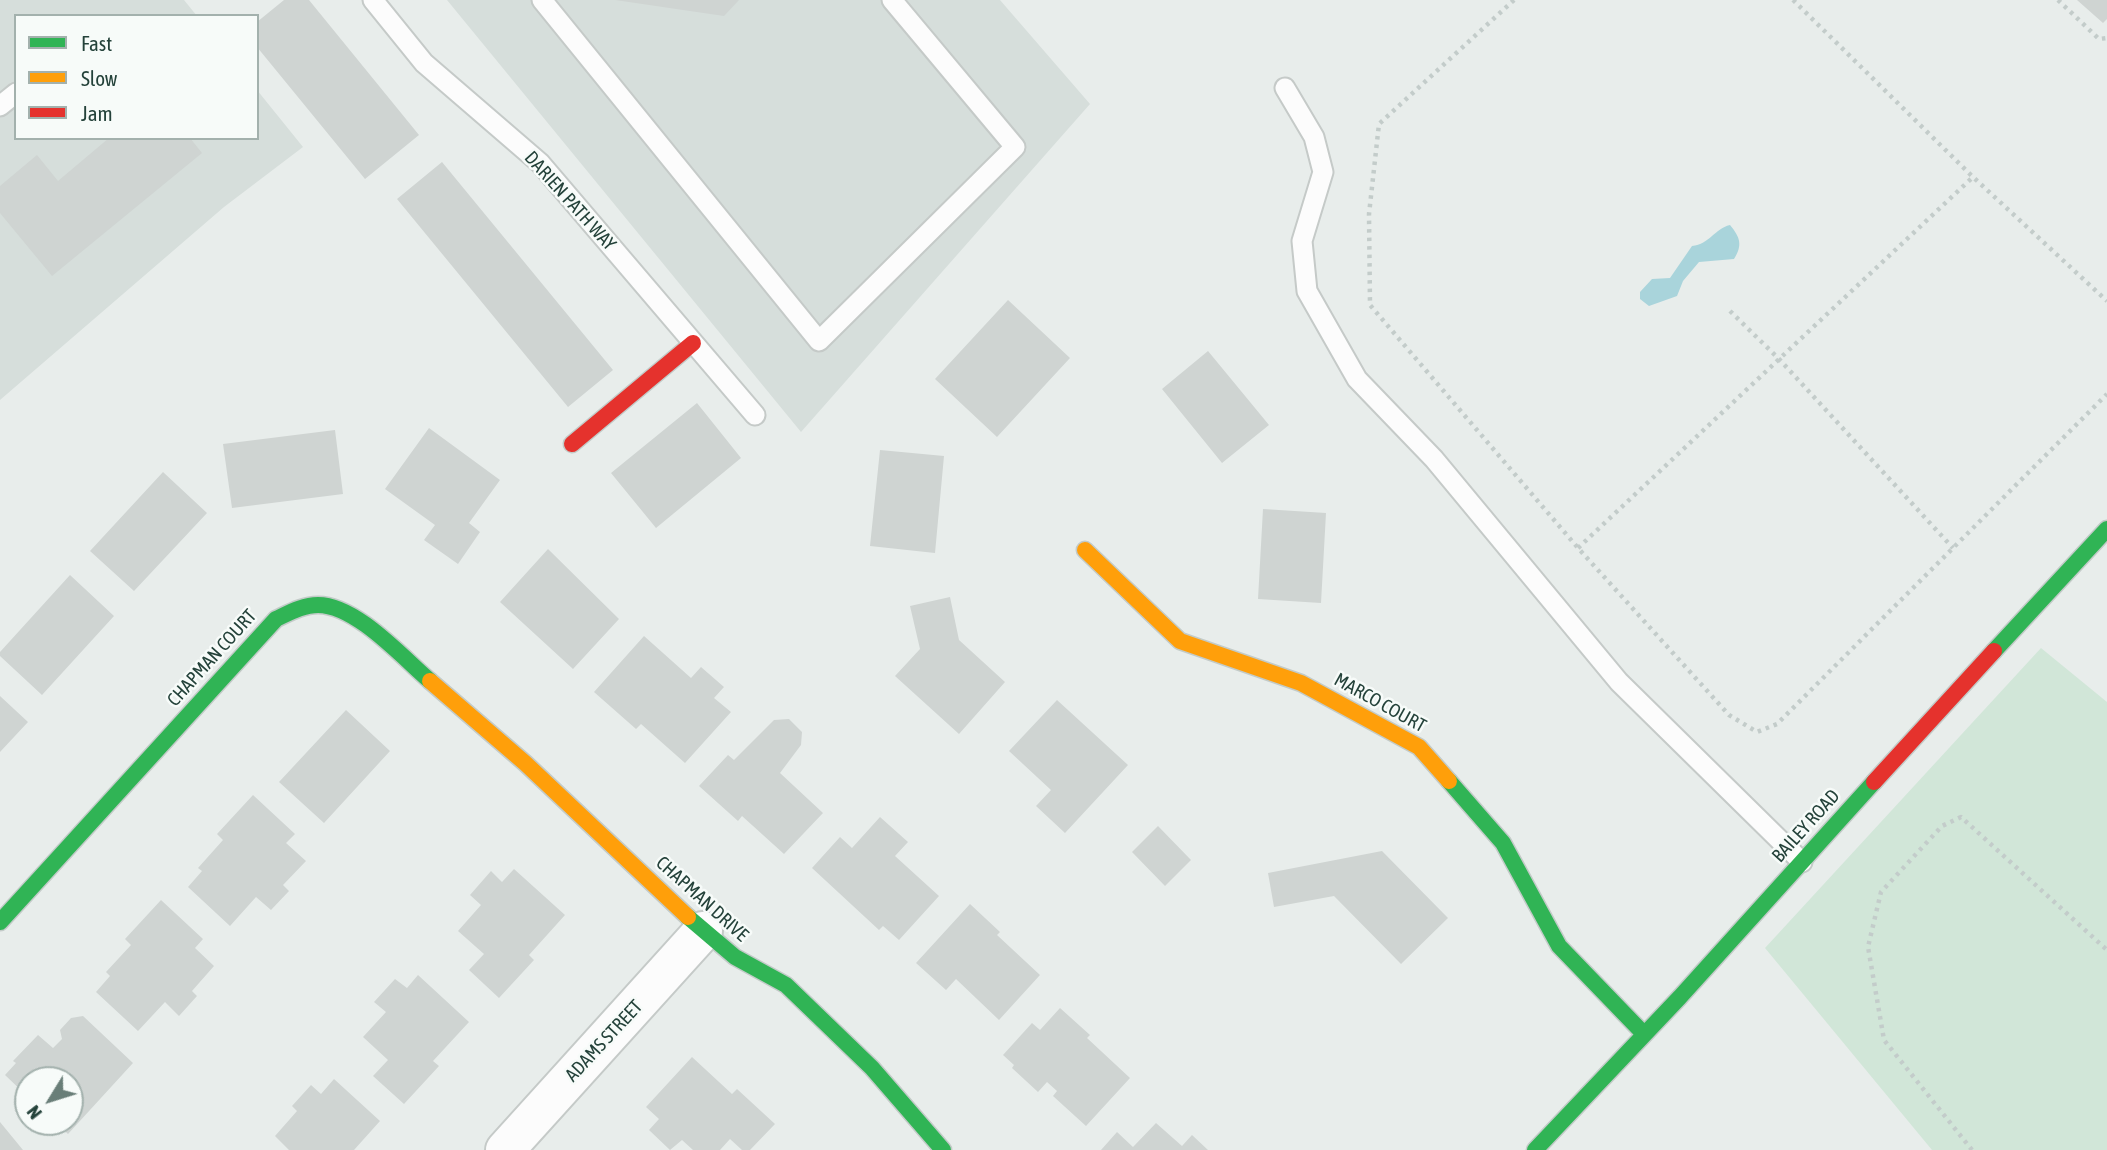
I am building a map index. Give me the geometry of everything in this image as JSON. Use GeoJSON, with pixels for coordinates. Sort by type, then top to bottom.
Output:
{"type":"FeatureCollection","features":[{"type":"Feature","properties":{"kind":"street"},"geometry":{"type":"LineString","coordinates":[[572,444],[693,343]]}},
{"type":"Feature","properties":{"kind":"street","name":"BAILEY ROAD"},"geometry":{"type":"LineString","coordinates":[[1535,1150],[1802,862],[1984,657],[2107,529]]}},
{"type":"Feature","properties":{"kind":"street","name":"MARCO COURT"},"geometry":{"type":"LineString","coordinates":[[1085,550],[1180,641],[1301,683],[1419,747],[1503,843],[1559,946],[1643,1033]]}},
{"type":"Feature","properties":{"kind":"street","name":"CHAPMAN COURT"},"geometry":{"type":"LineString","coordinates":[[0,922],[276,619],[295,609],[316,604],[326,605],[336,607],[360,621],[525,763]]}},
{"type":"Feature","properties":{"kind":"street","name":"CHAPMAN DRIVE"},"geometry":{"type":"LineString","coordinates":[[525,763],[703,931],[735,957],[786,985],[872,1068],[943,1150]]}},
{"type":"Feature","properties":{"kind":"street","name":"ADAMS STREET"},"geometry":{"type":"LineString","coordinates":[[505,1150],[703,931]]}},
{"type":"Feature","properties":{"kind":"lane","name":"DARIEN PATH WAY"},"geometry":{"type":"LineString","coordinates":[[373,0],[424,63],[540,163],[755,415]]}},
{"type":"Feature","properties":{"kind":"lane"},"geometry":{"type":"LineString","coordinates":[[542,0],[819,341],[1015,147],[892,0]]}},
{"type":"Feature","properties":{"kind":"lane"},"geometry":{"type":"LineString","coordinates":[[1285,88],[1314,136],[1323,172],[1302,241],[1307,291],[1357,379],[1434,459],[1619,682],[1802,862]]}},
{"type":"Feature","properties":{"kind":"lane"},"geometry":{"type":"LineString","coordinates":[[0,106],[14,95]]}},
{"type":"Feature","properties":{"kind":"path"},"geometry":{"type":"LineString","coordinates":[[1514,0],[1379,124],[1369,214],[1370,305],[1578,548],[1729,715],[1757,732],[1777,724],[2107,394]]}},
{"type":"Feature","properties":{"kind":"path"},"geometry":{"type":"LineString","coordinates":[[1793,0],[1973,177],[2107,301]]}},
{"type":"Feature","properties":{"kind":"path"},"geometry":{"type":"LineString","coordinates":[[2058,0],[2099,39],[2107,38]]}},
{"type":"Feature","properties":{"kind":"path"},"geometry":{"type":"LineString","coordinates":[[1578,548],[1973,177]]}},
{"type":"Feature","properties":{"kind":"path"},"geometry":{"type":"LineString","coordinates":[[1730,311],[1779,359],[1953,548]]}},
{"type":"Feature","properties":{"kind":"path"},"geometry":{"type":"LineString","coordinates":[[1972,1150],[1884,1040],[1868,947],[1881,892],[1942,826],[1961,817],[2107,950]]}},
{"type":"Feature","properties":{"kind":"shaded area"},"geometry":{"type":"Polygon","coordinates":[[[0,0],[184,0],[195,14],[14,14],[14,140],[259,140],[259,92],[303,147],[224,207],[0,400],[0,0]]]}},
{"type":"Feature","properties":{"kind":"shaded area"},"geometry":{"type":"Polygon","coordinates":[[[447,0],[1000,0],[1090,104],[801,432],[447,0]]]}},
{"type":"Feature","properties":{"kind":"green space"},"geometry":{"type":"Polygon","coordinates":[[[2041,648],[2107,702],[2107,1150],[1932,1150],[1765,948],[2041,648]]]}},
{"type":"Feature","properties":{"kind":"water"},"geometry":{"type":"Polygon","coordinates":[[[1730,225],[1739,241],[1739,249],[1734,259],[1699,262],[1683,281],[1677,296],[1649,306],[1640,299],[1640,292],[1652,279],[1670,278],[1692,246],[1730,225]]]}},
{"type":"Feature","properties":{"kind":"building"},"geometry":{"type":"Polygon","coordinates":[[[284,0],[309,0],[419,135],[365,179],[259,49],[259,20],[284,0]]]}},
{"type":"Feature","properties":{"kind":"building"},"geometry":{"type":"Polygon","coordinates":[[[615,0],[739,0],[724,16],[615,0]]]}},
{"type":"Feature","properties":{"kind":"building"},"geometry":{"type":"Polygon","coordinates":[[[2077,0],[2107,0],[2107,19],[2103,23],[2077,0]]]}},
{"type":"Feature","properties":{"kind":"building"},"geometry":{"type":"Polygon","coordinates":[[[107,140],[192,140],[202,153],[52,276],[0,213],[0,186],[37,155],[58,181],[107,140]]]}},
{"type":"Feature","properties":{"kind":"building"},"geometry":{"type":"Polygon","coordinates":[[[442,162],[613,370],[568,407],[397,199],[442,162]]]}},
{"type":"Feature","properties":{"kind":"building"},"geometry":{"type":"Polygon","coordinates":[[[1008,300],[1070,358],[997,437],[935,379],[1008,300]]]}},
{"type":"Feature","properties":{"kind":"building"},"geometry":{"type":"Polygon","coordinates":[[[1208,351],[1269,425],[1222,463],[1162,389],[1208,351]]]}},
{"type":"Feature","properties":{"kind":"building"},"geometry":{"type":"Polygon","coordinates":[[[697,403],[741,458],[656,528],[611,473],[697,403]]]}},
{"type":"Feature","properties":{"kind":"building"},"geometry":{"type":"Polygon","coordinates":[[[429,428],[500,480],[469,523],[480,532],[458,564],[424,540],[435,525],[385,489],[429,428]]]}},
{"type":"Feature","properties":{"kind":"building"},"geometry":{"type":"Polygon","coordinates":[[[335,430],[343,494],[232,508],[223,444],[335,430]]]}},
{"type":"Feature","properties":{"kind":"building"},"geometry":{"type":"Polygon","coordinates":[[[880,450],[944,456],[935,553],[870,546],[880,450]]]}},
{"type":"Feature","properties":{"kind":"building"},"geometry":{"type":"Polygon","coordinates":[[[163,472],[207,513],[134,591],[90,551],[163,472]]]}},
{"type":"Feature","properties":{"kind":"building"},"geometry":{"type":"Polygon","coordinates":[[[1263,509],[1326,513],[1321,603],[1258,599],[1263,509]]]}},
{"type":"Feature","properties":{"kind":"building"},"geometry":{"type":"Polygon","coordinates":[[[548,549],[619,619],[573,669],[500,602],[548,549]]]}},
{"type":"Feature","properties":{"kind":"building"},"geometry":{"type":"Polygon","coordinates":[[[70,575],[114,616],[42,695],[0,656],[0,652],[70,575]]]}},
{"type":"Feature","properties":{"kind":"building"},"geometry":{"type":"Polygon","coordinates":[[[950,597],[959,640],[1005,682],[959,734],[895,676],[920,649],[910,606],[950,597]]]}},
{"type":"Feature","properties":{"kind":"building"},"geometry":{"type":"Polygon","coordinates":[[[644,636],[691,678],[701,667],[724,687],[714,698],[731,712],[685,763],[641,724],[636,729],[594,692],[644,636]]]}},
{"type":"Feature","properties":{"kind":"building"},"geometry":{"type":"Polygon","coordinates":[[[0,696],[28,722],[0,752],[0,696]]]}},
{"type":"Feature","properties":{"kind":"building"},"geometry":{"type":"Polygon","coordinates":[[[1057,700],[1128,765],[1065,833],[1036,806],[1051,790],[1009,751],[1057,700]]]}},
{"type":"Feature","properties":{"kind":"building"},"geometry":{"type":"Polygon","coordinates":[[[346,710],[390,751],[324,823],[279,782],[346,710]]]}},
{"type":"Feature","properties":{"kind":"building"},"geometry":{"type":"Polygon","coordinates":[[[789,719],[802,732],[801,745],[780,773],[823,813],[784,854],[742,816],[738,821],[699,786],[728,755],[734,760],[774,720],[789,719]]]}},
{"type":"Feature","properties":{"kind":"building"},"geometry":{"type":"Polygon","coordinates":[[[253,795],[295,834],[286,843],[306,861],[283,885],[289,891],[271,910],[256,897],[230,926],[188,887],[202,871],[198,868],[223,840],[217,834],[253,795]]]}},
{"type":"Feature","properties":{"kind":"building"},"geometry":{"type":"Polygon","coordinates":[[[880,817],[908,842],[895,856],[939,896],[899,940],[883,926],[879,930],[812,868],[840,837],[852,848],[880,817]]]}},
{"type":"Feature","properties":{"kind":"building"},"geometry":{"type":"Polygon","coordinates":[[[1158,826],[1191,860],[1165,886],[1132,852],[1158,826]]]}},
{"type":"Feature","properties":{"kind":"building"},"geometry":{"type":"Polygon","coordinates":[[[1382,851],[1448,918],[1401,964],[1334,896],[1274,907],[1268,873],[1382,851]]]}},
{"type":"Feature","properties":{"kind":"building"},"geometry":{"type":"Polygon","coordinates":[[[514,869],[565,915],[529,955],[534,960],[499,998],[469,970],[484,954],[458,931],[481,905],[470,895],[491,871],[502,882],[514,869]]]}},
{"type":"Feature","properties":{"kind":"building"},"geometry":{"type":"Polygon","coordinates":[[[161,900],[203,939],[195,948],[214,966],[192,991],[197,996],[179,1016],[165,1002],[138,1031],[96,992],[110,976],[106,972],[131,945],[125,939],[161,900]]]}},
{"type":"Feature","properties":{"kind":"building"},"geometry":{"type":"Polygon","coordinates":[[[970,904],[1000,932],[997,935],[1040,975],[999,1020],[956,979],[946,990],[916,963],[970,904]]]}},
{"type":"Feature","properties":{"kind":"building"},"geometry":{"type":"Polygon","coordinates":[[[418,975],[469,1022],[433,1061],[439,1066],[404,1104],[373,1076],[388,1060],[363,1037],[386,1012],[374,1002],[395,979],[407,988],[418,975]]]}},
{"type":"Feature","properties":{"kind":"building"},"geometry":{"type":"Polygon","coordinates":[[[1060,1008],[1090,1035],[1087,1038],[1130,1078],[1086,1126],[1053,1096],[1057,1091],[1047,1082],[1038,1092],[1012,1068],[1014,1065],[1003,1055],[1032,1023],[1040,1030],[1060,1008]]]}},
{"type":"Feature","properties":{"kind":"building"},"geometry":{"type":"Polygon","coordinates":[[[83,1016],[133,1063],[84,1117],[84,1066],[14,1066],[14,1084],[5,1075],[16,1063],[13,1061],[38,1035],[53,1048],[62,1039],[60,1030],[71,1018],[83,1016]]]}},
{"type":"Feature","properties":{"kind":"building"},"geometry":{"type":"Polygon","coordinates":[[[692,1057],[732,1094],[737,1089],[775,1124],[750,1150],[742,1150],[730,1139],[720,1150],[693,1150],[682,1140],[670,1150],[649,1130],[659,1119],[646,1107],[692,1057]]]}},
{"type":"Feature","properties":{"kind":"building"},"geometry":{"type":"Polygon","coordinates":[[[334,1079],[380,1121],[354,1150],[289,1150],[275,1136],[297,1111],[292,1106],[311,1085],[321,1094],[334,1079]]]}},
{"type":"Feature","properties":{"kind":"building"},"geometry":{"type":"Polygon","coordinates":[[[0,1122],[23,1150],[0,1150],[0,1122]]]}},
{"type":"Feature","properties":{"kind":"building"},"geometry":{"type":"Polygon","coordinates":[[[1156,1123],[1182,1146],[1192,1135],[1208,1150],[1101,1150],[1117,1132],[1133,1147],[1156,1123]]]}},
{"type":"Feature","properties":{"kind":"traffic: fast"},"geometry":{"type":"LineString","coordinates":[[1994,651],[2107,529]]}},
{"type":"Feature","properties":{"kind":"traffic: fast"},"geometry":{"type":"LineString","coordinates":[[0,922],[276,619],[307,606],[333,607],[378,634],[430,681]]}},
{"type":"Feature","properties":{"kind":"traffic: fast"},"geometry":{"type":"LineString","coordinates":[[1449,781],[1503,843],[1559,946],[1643,1033]]}},
{"type":"Feature","properties":{"kind":"traffic: fast"},"geometry":{"type":"LineString","coordinates":[[1535,1150],[1680,997],[1874,782]]}},
{"type":"Feature","properties":{"kind":"traffic: fast"},"geometry":{"type":"LineString","coordinates":[[688,917],[735,957],[786,985],[872,1068],[943,1150]]}},
{"type":"Feature","properties":{"kind":"traffic: slow"},"geometry":{"type":"LineString","coordinates":[[1085,550],[1180,641],[1301,683],[1419,747],[1449,781]]}},
{"type":"Feature","properties":{"kind":"traffic: slow"},"geometry":{"type":"LineString","coordinates":[[430,681],[525,763],[688,917]]}},
{"type":"Feature","properties":{"kind":"traffic: jam"},"geometry":{"type":"LineString","coordinates":[[572,444],[693,343]]}},
{"type":"Feature","properties":{"kind":"traffic: jam"},"geometry":{"type":"LineString","coordinates":[[1874,782],[1994,651]]}}]}
